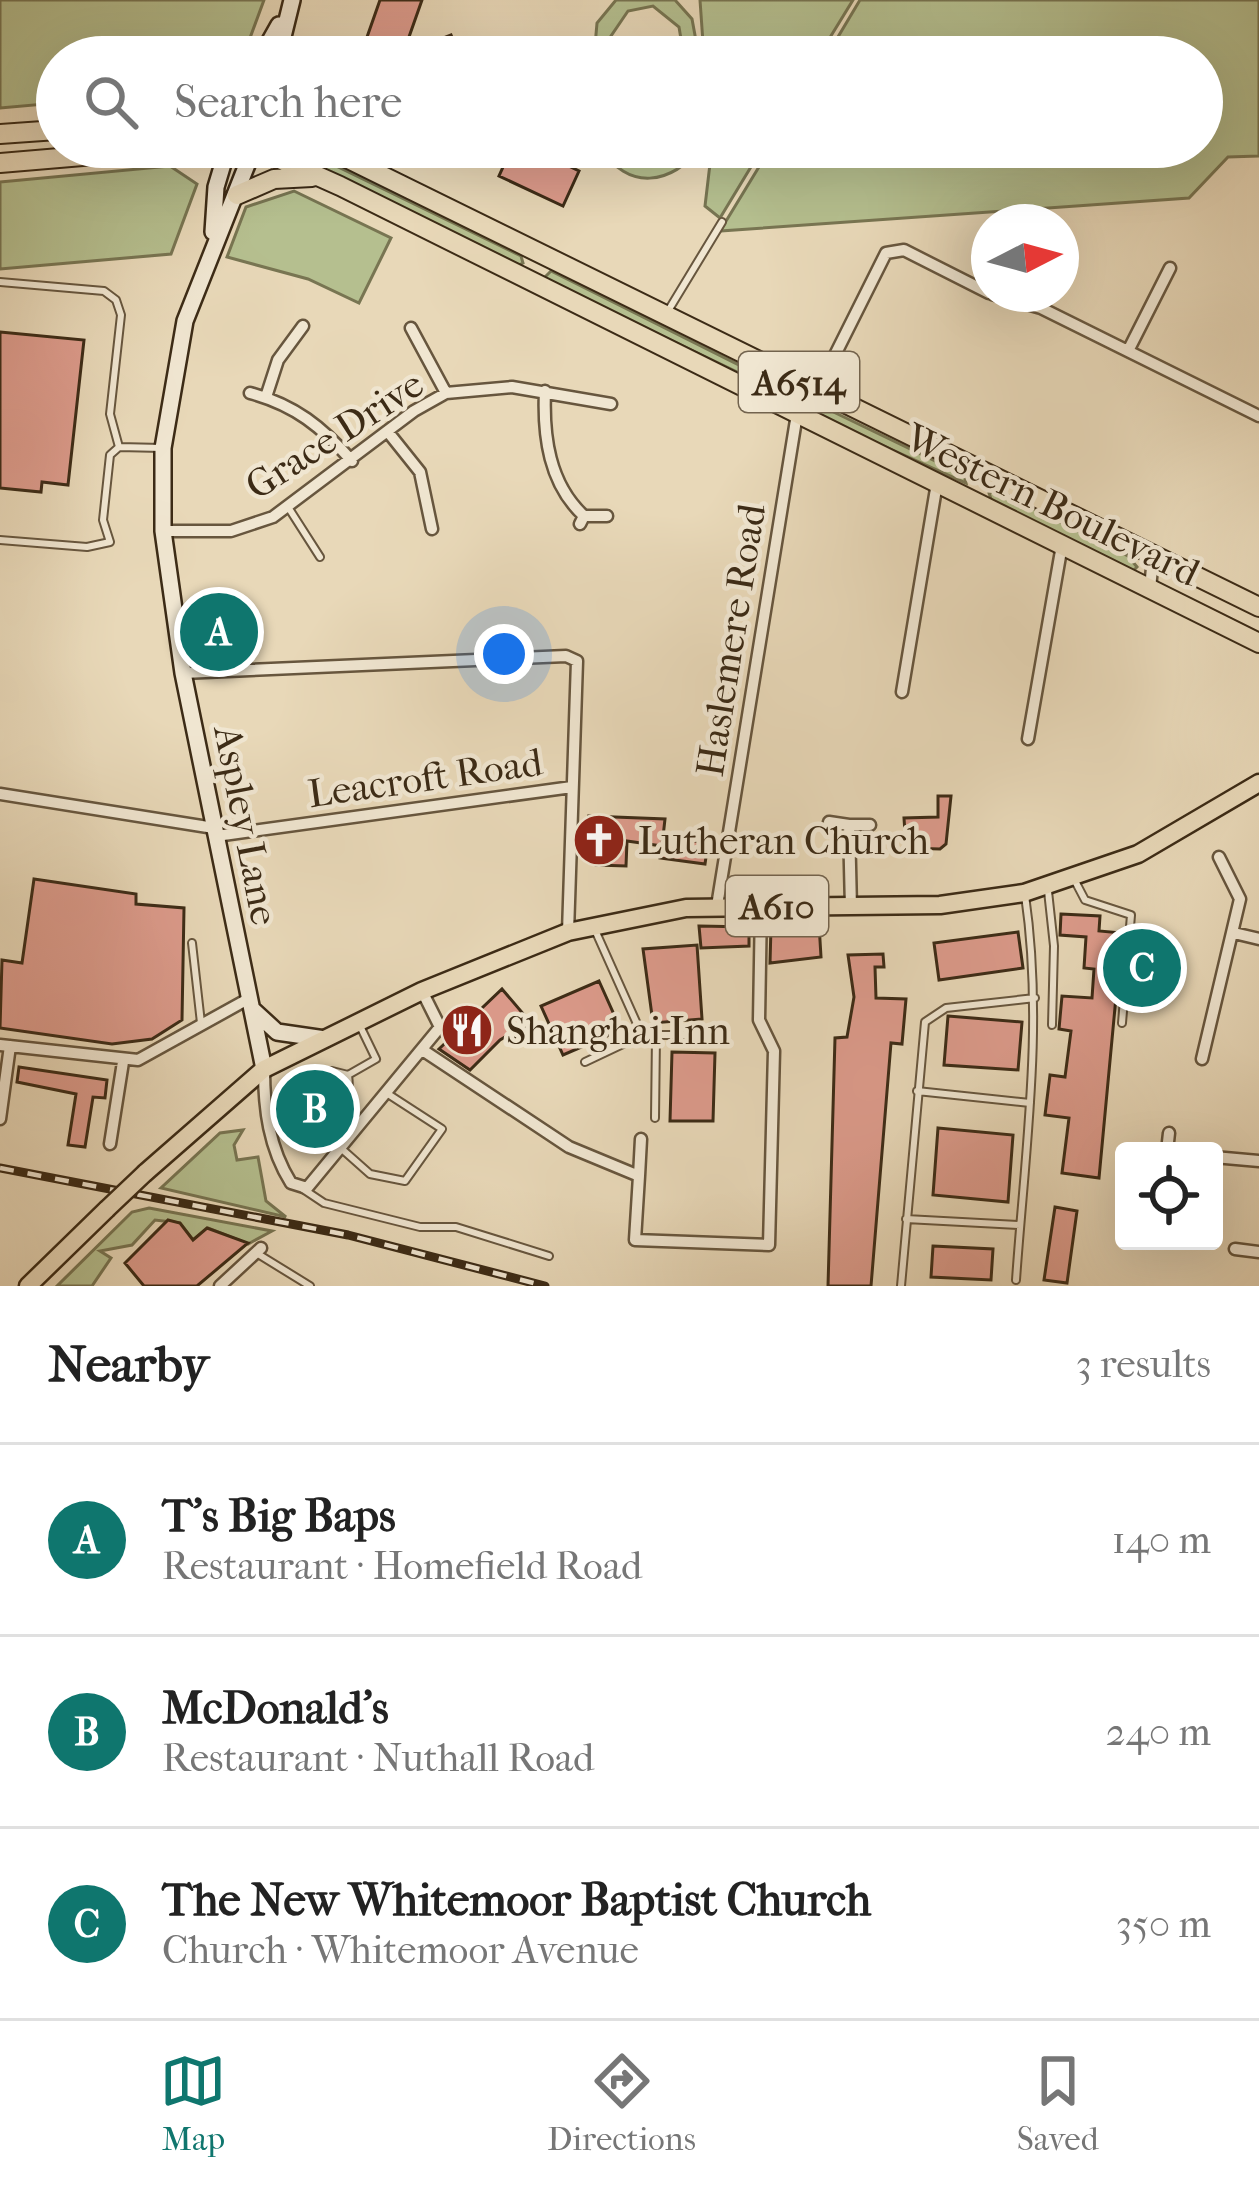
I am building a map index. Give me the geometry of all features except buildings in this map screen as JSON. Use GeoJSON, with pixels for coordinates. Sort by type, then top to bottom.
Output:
{"type":"FeatureCollection","features":[{"type":"Feature","properties":{"kind":"highway"},"geometry":{"type":"LineString","coordinates":[[0,134],[36,131]]}},
{"type":"Feature","properties":{"kind":"highway"},"geometry":{"type":"LineString","coordinates":[[0,163],[36,160]]}},
{"type":"Feature","properties":{"kind":"highway","name":"Western Boulevard"},"geometry":{"type":"LineString","coordinates":[[296,168],[1259,643]]}},
{"type":"Feature","properties":{"kind":"highway","name":"Western Boulevard"},"geometry":{"type":"LineString","coordinates":[[366,168],[1259,607]]}},
{"type":"Feature","properties":{"kind":"highway"},"geometry":{"type":"LineString","coordinates":[[237,195],[274,179],[323,178]]}},
{"type":"Feature","properties":{"kind":"highway"},"geometry":{"type":"LineString","coordinates":[[969,500],[982,472]]}},
{"type":"Feature","properties":{"kind":"main road"},"geometry":{"type":"LineString","coordinates":[[273,36],[291,3]]}},
{"type":"Feature","properties":{"kind":"main road"},"geometry":{"type":"LineString","coordinates":[[283,36],[291,3]]}},
{"type":"Feature","properties":{"kind":"main road","name":"Aspley Lane"},"geometry":{"type":"LineString","coordinates":[[213,241],[216,187],[229,168]]}},
{"type":"Feature","properties":{"kind":"main road","name":"Aspley Lane"},"geometry":{"type":"LineString","coordinates":[[240,168],[237,195],[213,241],[185,321],[163,448],[163,531],[183,674],[264,1069]]}},
{"type":"Feature","properties":{"kind":"main road","name":"A610"},"geometry":{"type":"LineString","coordinates":[[28,1286],[145,1173],[264,1069],[422,992],[568,932],[649,913],[717,906],[940,904],[1024,892],[1138,854],[1259,788]]}},
{"type":"Feature","properties":{"kind":"main road"},"geometry":{"type":"LineString","coordinates":[[249,1003],[278,1032],[325,1039]]}},
{"type":"Feature","properties":{"kind":"street"},"geometry":{"type":"LineString","coordinates":[[797,415],[817,391],[886,253],[904,250],[971,284]]}},
{"type":"Feature","properties":{"kind":"street"},"geometry":{"type":"LineString","coordinates":[[527,281],[540,254]]}},
{"type":"Feature","properties":{"kind":"street"},"geometry":{"type":"LineString","coordinates":[[1128,352],[1171,268]]}},
{"type":"Feature","properties":{"kind":"street"},"geometry":{"type":"LineString","coordinates":[[1049,312],[1259,416]]}},
{"type":"Feature","properties":{"kind":"street"},"geometry":{"type":"LineString","coordinates":[[266,397],[278,360],[303,326]]}},
{"type":"Feature","properties":{"kind":"street"},"geometry":{"type":"LineString","coordinates":[[431,329],[414,333],[446,393]]}},
{"type":"Feature","properties":{"kind":"street"},"geometry":{"type":"LineString","coordinates":[[293,340],[306,351]]}},
{"type":"Feature","properties":{"kind":"street","name":"Grace Drive"},"geometry":{"type":"LineString","coordinates":[[163,531],[231,531],[288,507],[446,393],[512,387],[610,404]]}},
{"type":"Feature","properties":{"kind":"street"},"geometry":{"type":"LineString","coordinates":[[545,391],[545,442],[551,464],[582,520],[607,517]]}},
{"type":"Feature","properties":{"kind":"street"},"geometry":{"type":"LineString","coordinates":[[250,393],[322,427],[352,461]]}},
{"type":"Feature","properties":{"kind":"street","name":"Haslemere Road"},"geometry":{"type":"LineString","coordinates":[[717,906],[797,415]]}},
{"type":"Feature","properties":{"kind":"street"},"geometry":{"type":"LineString","coordinates":[[388,432],[420,472],[432,530]]}},
{"type":"Feature","properties":{"kind":"street"},"geometry":{"type":"LineString","coordinates":[[902,692],[937,483]]}},
{"type":"Feature","properties":{"kind":"street"},"geometry":{"type":"LineString","coordinates":[[430,515],[445,514]]}},
{"type":"Feature","properties":{"kind":"street"},"geometry":{"type":"LineString","coordinates":[[1028,739],[1061,545]]}},
{"type":"Feature","properties":{"kind":"street"},"geometry":{"type":"LineString","coordinates":[[1150,589],[1153,557]]}},
{"type":"Feature","properties":{"kind":"street"},"geometry":{"type":"LineString","coordinates":[[183,674],[566,656],[577,661],[568,932]]}},
{"type":"Feature","properties":{"kind":"street","name":"Leacroft Road"},"geometry":{"type":"LineString","coordinates":[[0,794],[215,832],[572,787]]}},
{"type":"Feature","properties":{"kind":"street"},"geometry":{"type":"LineString","coordinates":[[829,821],[870,825]]}},
{"type":"Feature","properties":{"kind":"street"},"geometry":{"type":"LineString","coordinates":[[849,825],[850,908]]}},
{"type":"Feature","properties":{"kind":"street"},"geometry":{"type":"LineString","coordinates":[[1202,1059],[1240,899],[1220,857]]}},
{"type":"Feature","properties":{"kind":"street"},"geometry":{"type":"LineString","coordinates":[[641,1139],[635,1240],[770,1245],[774,1051],[758,1020],[761,905]]}},
{"type":"Feature","properties":{"kind":"street"},"geometry":{"type":"LineString","coordinates":[[1234,933],[1259,939]]}},
{"type":"Feature","properties":{"kind":"street"},"geometry":{"type":"LineString","coordinates":[[264,1069],[267,1117],[283,1171],[301,1186],[316,1184],[440,1027],[422,992]]}},
{"type":"Feature","properties":{"kind":"street"},"geometry":{"type":"LineString","coordinates":[[0,1119],[5,1046],[123,1062],[154,1055],[249,1003]]}},
{"type":"Feature","properties":{"kind":"street"},"geometry":{"type":"LineString","coordinates":[[1212,1019],[1227,1023]]}},
{"type":"Feature","properties":{"kind":"street"},"geometry":{"type":"LineString","coordinates":[[424,1051],[568,1148],[638,1176]]}},
{"type":"Feature","properties":{"kind":"street"},"geometry":{"type":"LineString","coordinates":[[110,1144],[123,1062]]}},
{"type":"Feature","properties":{"kind":"street"},"geometry":{"type":"LineString","coordinates":[[1168,1142],[1169,1133]]}},
{"type":"Feature","properties":{"kind":"street"},"geometry":{"type":"LineString","coordinates":[[1223,1158],[1259,1161]]}},
{"type":"Feature","properties":{"kind":"street"},"geometry":{"type":"LineString","coordinates":[[1235,1249],[1259,1252]]}},
{"type":"Feature","properties":{"kind":"street"},"geometry":{"type":"LineString","coordinates":[[220,1286],[259,1251]]}},
{"type":"Feature","properties":{"kind":"lane"},"geometry":{"type":"LineString","coordinates":[[666,316],[722,222]]}},
{"type":"Feature","properties":{"kind":"lane"},"geometry":{"type":"LineString","coordinates":[[0,282],[104,291],[116,300],[121,315],[110,414],[119,447]]}},
{"type":"Feature","properties":{"kind":"lane"},"geometry":{"type":"LineString","coordinates":[[3,541],[87,547],[110,542],[103,520],[110,455],[119,447],[163,448]]}},
{"type":"Feature","properties":{"kind":"lane"},"geometry":{"type":"LineString","coordinates":[[288,507],[320,557]]}},
{"type":"Feature","properties":{"kind":"lane"},"geometry":{"type":"LineString","coordinates":[[1074,879],[1085,900],[1131,915],[1123,1023]]}},
{"type":"Feature","properties":{"kind":"lane"},"geometry":{"type":"LineString","coordinates":[[1047,886],[1054,946],[1052,1025]]}},
{"type":"Feature","properties":{"kind":"lane"},"geometry":{"type":"LineString","coordinates":[[1016,1280],[1035,998],[1024,892]]}},
{"type":"Feature","properties":{"kind":"lane"},"geometry":{"type":"LineString","coordinates":[[593,927],[642,1035]]}},
{"type":"Feature","properties":{"kind":"lane"},"geometry":{"type":"LineString","coordinates":[[192,943],[202,1026]]}},
{"type":"Feature","properties":{"kind":"lane"},"geometry":{"type":"LineString","coordinates":[[901,1286],[925,1022],[946,1008],[1035,998]]}},
{"type":"Feature","properties":{"kind":"lane"},"geometry":{"type":"LineString","coordinates":[[347,1075],[347,1097],[336,1104],[324,1132],[313,1136],[296,1127],[291,1111],[306,1082],[317,1075],[347,1075],[376,1059],[358,1022]]}},
{"type":"Feature","properties":{"kind":"lane"},"geometry":{"type":"LineString","coordinates":[[586,1062],[642,1035],[693,1035]]}},
{"type":"Feature","properties":{"kind":"lane"},"geometry":{"type":"LineString","coordinates":[[656,1036],[656,1118]]}},
{"type":"Feature","properties":{"kind":"lane"},"geometry":{"type":"LineString","coordinates":[[917,1091],[1030,1102]]}},
{"type":"Feature","properties":{"kind":"lane"},"geometry":{"type":"LineString","coordinates":[[343,1150],[370,1174],[405,1180],[442,1129],[388,1094]]}},
{"type":"Feature","properties":{"kind":"lane"},"geometry":{"type":"LineString","coordinates":[[267,1117],[291,1111]]}},
{"type":"Feature","properties":{"kind":"lane"},"geometry":{"type":"LineString","coordinates":[[301,1186],[324,1203],[420,1227],[456,1227],[549,1256]]}},
{"type":"Feature","properties":{"kind":"lane"},"geometry":{"type":"LineString","coordinates":[[907,1219],[1020,1225]]}},
{"type":"Feature","properties":{"kind":"lane"},"geometry":{"type":"LineString","coordinates":[[259,1251],[310,1286]]}},
{"type":"Feature","properties":{"kind":"green space"},"geometry":{"type":"Polygon","coordinates":[[[0,0],[264,0],[251,36],[36,36],[36,105],[0,108],[0,0]]]}},
{"type":"Feature","properties":{"kind":"green space"},"geometry":{"type":"Polygon","coordinates":[[[616,0],[675,0],[692,19],[695,36],[680,36],[679,27],[653,6],[628,11],[611,36],[596,36],[597,23],[616,0]]]}},
{"type":"Feature","properties":{"kind":"green space"},"geometry":{"type":"Polygon","coordinates":[[[700,0],[853,0],[831,36],[703,36],[700,0]]]}},
{"type":"Feature","properties":{"kind":"green space"},"geometry":{"type":"Polygon","coordinates":[[[860,0],[1259,0],[1259,156],[1228,157],[1223,162],[1223,36],[839,36],[860,0]]]}},
{"type":"Feature","properties":{"kind":"green space"},"geometry":{"type":"Polygon","coordinates":[[[173,168],[197,184],[171,254],[0,269],[0,182],[173,168]]]}},
{"type":"Feature","properties":{"kind":"green space"},"geometry":{"type":"Polygon","coordinates":[[[321,168],[340,168],[521,256],[523,263],[515,267],[321,168]]]}},
{"type":"Feature","properties":{"kind":"green space"},"geometry":{"type":"Polygon","coordinates":[[[620,168],[678,168],[650,178],[620,168]]]}},
{"type":"Feature","properties":{"kind":"green space"},"geometry":{"type":"Polygon","coordinates":[[[710,168],[750,168],[720,218],[705,206],[710,168]]]}},
{"type":"Feature","properties":{"kind":"green space"},"geometry":{"type":"Polygon","coordinates":[[[758,168],[1218,168],[1189,198],[1079,206],[971,204],[971,213],[720,231],[758,168]]]}},
{"type":"Feature","properties":{"kind":"green space"},"geometry":{"type":"Polygon","coordinates":[[[294,191],[391,238],[359,303],[308,279],[227,257],[246,207],[294,191]]]}},
{"type":"Feature","properties":{"kind":"green space"},"geometry":{"type":"Polygon","coordinates":[[[551,271],[779,385],[781,393],[543,279],[551,271]]]}},
{"type":"Feature","properties":{"kind":"green space"},"geometry":{"type":"Polygon","coordinates":[[[819,405],[964,475],[966,483],[817,416],[819,405]]]}},
{"type":"Feature","properties":{"kind":"green space"},"geometry":{"type":"Polygon","coordinates":[[[996,490],[1128,556],[1137,567],[1133,571],[992,502],[989,493],[996,490]]]}},
{"type":"Feature","properties":{"kind":"green space"},"geometry":{"type":"Polygon","coordinates":[[[243,1130],[234,1145],[237,1160],[258,1157],[266,1201],[286,1217],[161,1188],[220,1133],[243,1130]]]}},
{"type":"Feature","properties":{"kind":"green space"},"geometry":{"type":"Polygon","coordinates":[[[149,1208],[272,1231],[248,1244],[208,1228],[193,1240],[180,1223],[155,1220],[132,1245],[100,1251],[111,1258],[92,1286],[57,1286],[132,1212],[149,1208]]]}},
{"type":"Feature","properties":{"kind":"railway"},"geometry":{"type":"LineString","coordinates":[[0,1168],[348,1235],[545,1286]]}},
{"type":"Feature","properties":{"kind":"place","name":"T's Big Baps"},"geometry":{"type":"Point","coordinates":[219,632]}},
{"type":"Feature","properties":{"kind":"place","name":"Lutheran Church"},"geometry":{"type":"Point","coordinates":[599,840]}},
{"type":"Feature","properties":{"kind":"place","name":"The New Whitemoor Baptist Church"},"geometry":{"type":"Point","coordinates":[1142,968]}},
{"type":"Feature","properties":{"kind":"place","name":"Shanghai Inn"},"geometry":{"type":"Point","coordinates":[467,1030]}},
{"type":"Feature","properties":{"kind":"place","name":"McDonald's"},"geometry":{"type":"Point","coordinates":[315,1109]}}]}
